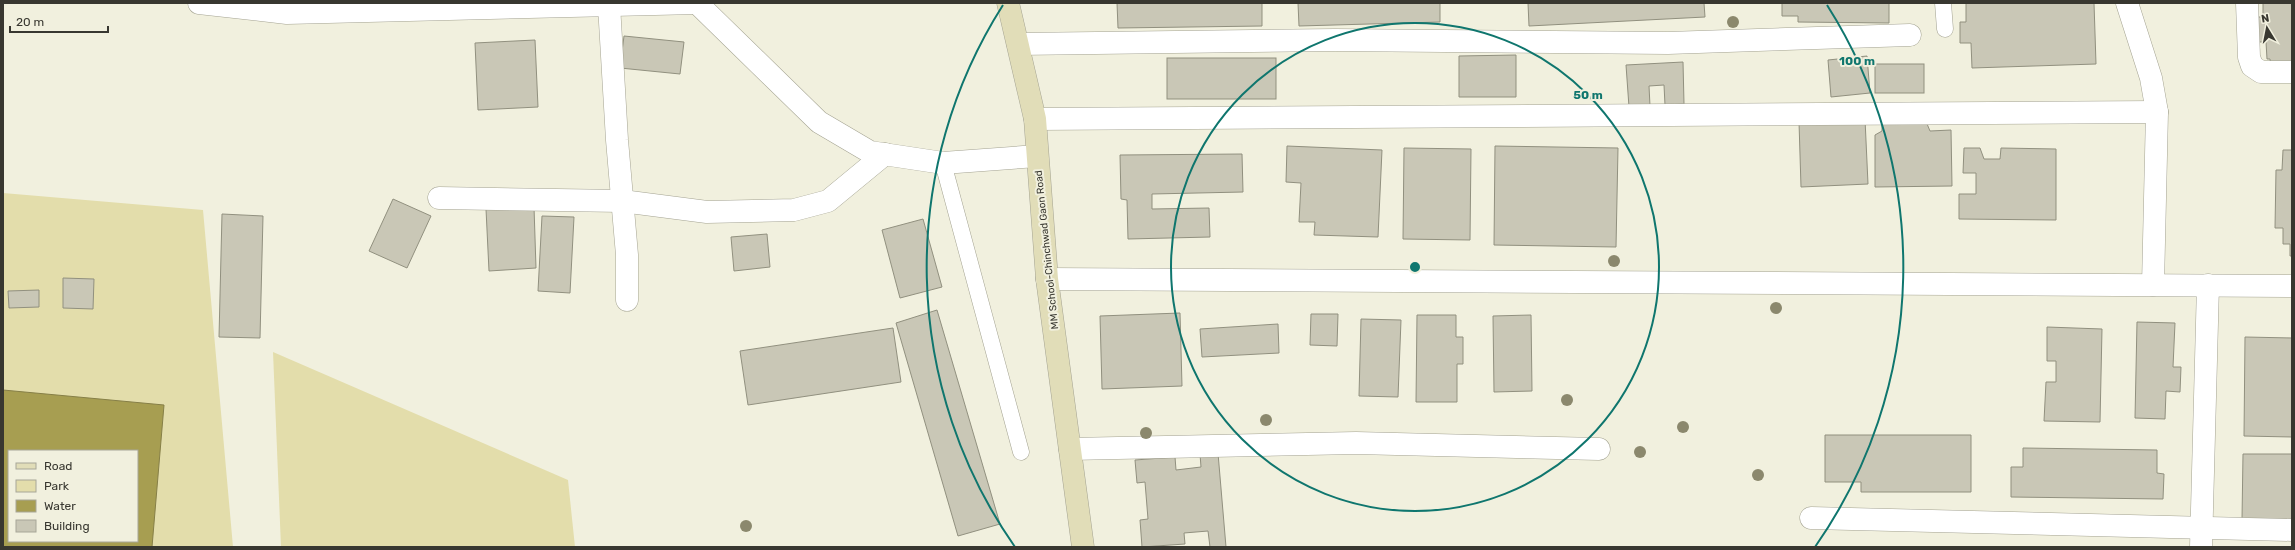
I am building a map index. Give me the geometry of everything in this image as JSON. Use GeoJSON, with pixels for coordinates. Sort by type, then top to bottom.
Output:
{"type":"FeatureCollection","features":[{"type":"Feature","properties":{"kind":"main road","name":"MM School-Chinchwad Gaon Road"},"geometry":{"type":"LineString","coordinates":[[1008,3],[1035,119],[1047,279],[1083,547]]}},
{"type":"Feature","properties":{"kind":"street"},"geometry":{"type":"LineString","coordinates":[[199,3],[286,13],[697,3],[820,122],[870,152],[943,162],[1037,156]]}},
{"type":"Feature","properties":{"kind":"street"},"geometry":{"type":"LineString","coordinates":[[2127,3],[2151,78],[2157,112],[2153,285]]}},
{"type":"Feature","properties":{"kind":"street"},"geometry":{"type":"LineString","coordinates":[[2247,3],[2250,57],[2252,66],[2261,72],[2292,72]]}},
{"type":"Feature","properties":{"kind":"street"},"geometry":{"type":"LineString","coordinates":[[609,5],[627,256],[627,300]]}},
{"type":"Feature","properties":{"kind":"street"},"geometry":{"type":"LineString","coordinates":[[1018,44],[1335,40],[1668,43],[1910,35]]}},
{"type":"Feature","properties":{"kind":"street"},"geometry":{"type":"LineString","coordinates":[[1035,119],[2157,112]]}},
{"type":"Feature","properties":{"kind":"street"},"geometry":{"type":"LineString","coordinates":[[439,198],[622,202],[707,212],[794,210],[828,201],[885,154]]}},
{"type":"Feature","properties":{"kind":"street"},"geometry":{"type":"LineString","coordinates":[[1047,279],[2292,286]]}},
{"type":"Feature","properties":{"kind":"street"},"geometry":{"type":"LineString","coordinates":[[2201,537],[2208,285]]}},
{"type":"Feature","properties":{"kind":"street"},"geometry":{"type":"LineString","coordinates":[[1070,449],[1356,443],[1599,449]]}},
{"type":"Feature","properties":{"kind":"street"},"geometry":{"type":"LineString","coordinates":[[1811,518],[2201,537],[2292,530]]}},
{"type":"Feature","properties":{"kind":"lane"},"geometry":{"type":"LineString","coordinates":[[1944,3],[1944,29]]}},
{"type":"Feature","properties":{"kind":"lane"},"geometry":{"type":"LineString","coordinates":[[943,162],[1022,452]]}},
{"type":"Feature","properties":{"kind":"green space"},"geometry":{"type":"Polygon","coordinates":[[[3,193],[203,210],[233,547],[3,547],[3,193]]]}},
{"type":"Feature","properties":{"kind":"green space"},"geometry":{"type":"Polygon","coordinates":[[[273,352],[568,480],[575,547],[281,547],[273,352]]]}},
{"type":"Feature","properties":{"kind":"water"},"geometry":{"type":"Polygon","coordinates":[[[3,390],[164,405],[152,547],[3,547],[3,390]]]}},
{"type":"Feature","properties":{"kind":"building"},"geometry":{"type":"Polygon","coordinates":[[[1117,3],[1262,3],[1262,26],[1118,28],[1117,3]]]}},
{"type":"Feature","properties":{"kind":"building"},"geometry":{"type":"Polygon","coordinates":[[[1298,3],[1440,3],[1440,22],[1299,26],[1298,3]]]}},
{"type":"Feature","properties":{"kind":"building"},"geometry":{"type":"Polygon","coordinates":[[[1528,3],[1704,3],[1705,17],[1529,26],[1528,3]]]}},
{"type":"Feature","properties":{"kind":"building"},"geometry":{"type":"Polygon","coordinates":[[[1782,3],[1889,3],[1889,23],[1798,22],[1798,16],[1782,16],[1782,3]]]}},
{"type":"Feature","properties":{"kind":"building"},"geometry":{"type":"Polygon","coordinates":[[[1966,3],[2094,3],[2096,64],[1972,68],[1971,43],[1960,43],[1960,22],[1966,22],[1966,3]]]}},
{"type":"Feature","properties":{"kind":"building"},"geometry":{"type":"Polygon","coordinates":[[[2263,3],[2292,3],[2292,68],[2271,68],[2270,59],[2267,59],[2266,42],[2257,42],[2257,17],[2263,17],[2263,3]]]}},
{"type":"Feature","properties":{"kind":"building"},"geometry":{"type":"Polygon","coordinates":[[[624,36],[684,42],[680,74],[620,68],[624,36]]]}},
{"type":"Feature","properties":{"kind":"building"},"geometry":{"type":"Polygon","coordinates":[[[535,40],[538,107],[478,110],[475,43],[535,40]]]}},
{"type":"Feature","properties":{"kind":"building"},"geometry":{"type":"Polygon","coordinates":[[[1516,55],[1516,97],[1459,97],[1459,56],[1516,55]]]}},
{"type":"Feature","properties":{"kind":"building"},"geometry":{"type":"Polygon","coordinates":[[[1867,56],[1870,93],[1831,97],[1828,60],[1867,56]]]}},
{"type":"Feature","properties":{"kind":"building"},"geometry":{"type":"Polygon","coordinates":[[[1167,58],[1276,58],[1276,99],[1167,99],[1167,58]]]}},
{"type":"Feature","properties":{"kind":"building"},"geometry":{"type":"Polygon","coordinates":[[[1683,62],[1684,104],[1665,105],[1664,85],[1649,86],[1650,106],[1629,107],[1626,65],[1683,62]]]}},
{"type":"Feature","properties":{"kind":"building"},"geometry":{"type":"Polygon","coordinates":[[[1875,64],[1924,64],[1924,93],[1875,93],[1875,64]]]}},
{"type":"Feature","properties":{"kind":"building"},"geometry":{"type":"Polygon","coordinates":[[[1865,119],[1868,184],[1801,187],[1799,122],[1865,119]]]}},
{"type":"Feature","properties":{"kind":"building"},"geometry":{"type":"Polygon","coordinates":[[[1925,119],[1930,131],[1951,130],[1952,186],[1875,187],[1875,135],[1882,131],[1882,121],[1925,119]]]}},
{"type":"Feature","properties":{"kind":"building"},"geometry":{"type":"Polygon","coordinates":[[[1287,146],[1382,150],[1378,237],[1314,235],[1315,222],[1299,222],[1301,183],[1286,182],[1287,146]]]}},
{"type":"Feature","properties":{"kind":"building"},"geometry":{"type":"Polygon","coordinates":[[[1495,146],[1618,148],[1616,247],[1494,245],[1495,146]]]}},
{"type":"Feature","properties":{"kind":"building"},"geometry":{"type":"Polygon","coordinates":[[[1404,148],[1471,149],[1470,240],[1403,239],[1404,148]]]}},
{"type":"Feature","properties":{"kind":"building"},"geometry":{"type":"Polygon","coordinates":[[[1964,148],[1980,148],[1984,159],[2000,159],[2001,148],[2056,149],[2056,220],[1959,219],[1959,194],[1976,194],[1976,173],[1963,173],[1964,148]]]}},
{"type":"Feature","properties":{"kind":"building"},"geometry":{"type":"Polygon","coordinates":[[[2283,150],[2292,150],[2292,256],[2290,256],[2290,244],[2283,244],[2283,228],[2275,228],[2276,170],[2282,170],[2283,150]]]}},
{"type":"Feature","properties":{"kind":"building"},"geometry":{"type":"Polygon","coordinates":[[[1242,154],[1243,192],[1152,194],[1152,209],[1209,208],[1210,237],[1128,239],[1127,200],[1121,199],[1120,155],[1242,154]]]}},
{"type":"Feature","properties":{"kind":"building"},"geometry":{"type":"Polygon","coordinates":[[[393,199],[431,216],[407,268],[369,251],[393,199]]]}},
{"type":"Feature","properties":{"kind":"building"},"geometry":{"type":"Polygon","coordinates":[[[534,207],[536,268],[489,271],[486,209],[534,207]]]}},
{"type":"Feature","properties":{"kind":"building"},"geometry":{"type":"Polygon","coordinates":[[[222,214],[263,216],[260,338],[219,337],[222,214]]]}},
{"type":"Feature","properties":{"kind":"building"},"geometry":{"type":"Polygon","coordinates":[[[542,216],[574,217],[570,293],[538,291],[542,216]]]}},
{"type":"Feature","properties":{"kind":"building"},"geometry":{"type":"Polygon","coordinates":[[[923,219],[942,287],[900,298],[882,230],[923,219]]]}},
{"type":"Feature","properties":{"kind":"building"},"geometry":{"type":"Polygon","coordinates":[[[767,234],[770,267],[734,271],[731,237],[767,234]]]}},
{"type":"Feature","properties":{"kind":"building"},"geometry":{"type":"Polygon","coordinates":[[[63,278],[94,279],[93,309],[63,308],[63,278]]]}},
{"type":"Feature","properties":{"kind":"building"},"geometry":{"type":"Polygon","coordinates":[[[39,290],[39,307],[9,308],[8,291],[39,290]]]}},
{"type":"Feature","properties":{"kind":"building"},"geometry":{"type":"Polygon","coordinates":[[[937,310],[1000,524],[958,536],[896,323],[937,310]]]}},
{"type":"Feature","properties":{"kind":"building"},"geometry":{"type":"Polygon","coordinates":[[[1180,313],[1182,386],[1102,389],[1100,316],[1180,313]]]}},
{"type":"Feature","properties":{"kind":"building"},"geometry":{"type":"Polygon","coordinates":[[[1311,314],[1338,314],[1337,346],[1310,345],[1311,314]]]}},
{"type":"Feature","properties":{"kind":"building"},"geometry":{"type":"Polygon","coordinates":[[[1417,315],[1456,315],[1456,337],[1463,337],[1463,364],[1457,364],[1457,402],[1416,402],[1417,315]]]}},
{"type":"Feature","properties":{"kind":"building"},"geometry":{"type":"Polygon","coordinates":[[[1531,315],[1532,391],[1494,392],[1493,316],[1531,315]]]}},
{"type":"Feature","properties":{"kind":"building"},"geometry":{"type":"Polygon","coordinates":[[[1361,319],[1401,320],[1398,397],[1359,396],[1361,319]]]}},
{"type":"Feature","properties":{"kind":"building"},"geometry":{"type":"Polygon","coordinates":[[[2137,322],[2175,323],[2173,367],[2181,367],[2180,392],[2166,391],[2165,419],[2135,418],[2137,322]]]}},
{"type":"Feature","properties":{"kind":"building"},"geometry":{"type":"Polygon","coordinates":[[[1278,324],[1279,353],[1202,357],[1200,329],[1278,324]]]}},
{"type":"Feature","properties":{"kind":"building"},"geometry":{"type":"Polygon","coordinates":[[[2047,327],[2102,329],[2100,422],[2044,421],[2046,382],[2056,382],[2056,361],[2047,361],[2047,327]]]}},
{"type":"Feature","properties":{"kind":"building"},"geometry":{"type":"Polygon","coordinates":[[[893,328],[901,382],[748,405],[740,351],[893,328]]]}},
{"type":"Feature","properties":{"kind":"building"},"geometry":{"type":"Polygon","coordinates":[[[2245,337],[2292,338],[2292,437],[2244,436],[2245,337]]]}},
{"type":"Feature","properties":{"kind":"building"},"geometry":{"type":"Polygon","coordinates":[[[1825,435],[1971,435],[1971,492],[1861,492],[1861,482],[1825,482],[1825,435]]]}},
{"type":"Feature","properties":{"kind":"building"},"geometry":{"type":"Polygon","coordinates":[[[2023,448],[2157,450],[2157,473],[2164,474],[2163,499],[2011,497],[2011,467],[2023,467],[2023,448]]]}},
{"type":"Feature","properties":{"kind":"building"},"geometry":{"type":"Polygon","coordinates":[[[1218,453],[1226,547],[1210,547],[1208,531],[1184,533],[1185,544],[1142,547],[1140,520],[1148,519],[1145,482],[1137,483],[1135,460],[1175,457],[1176,470],[1201,467],[1200,454],[1218,453]]]}},
{"type":"Feature","properties":{"kind":"building"},"geometry":{"type":"Polygon","coordinates":[[[2243,454],[2292,454],[2292,520],[2242,520],[2243,454]]]}}]}
